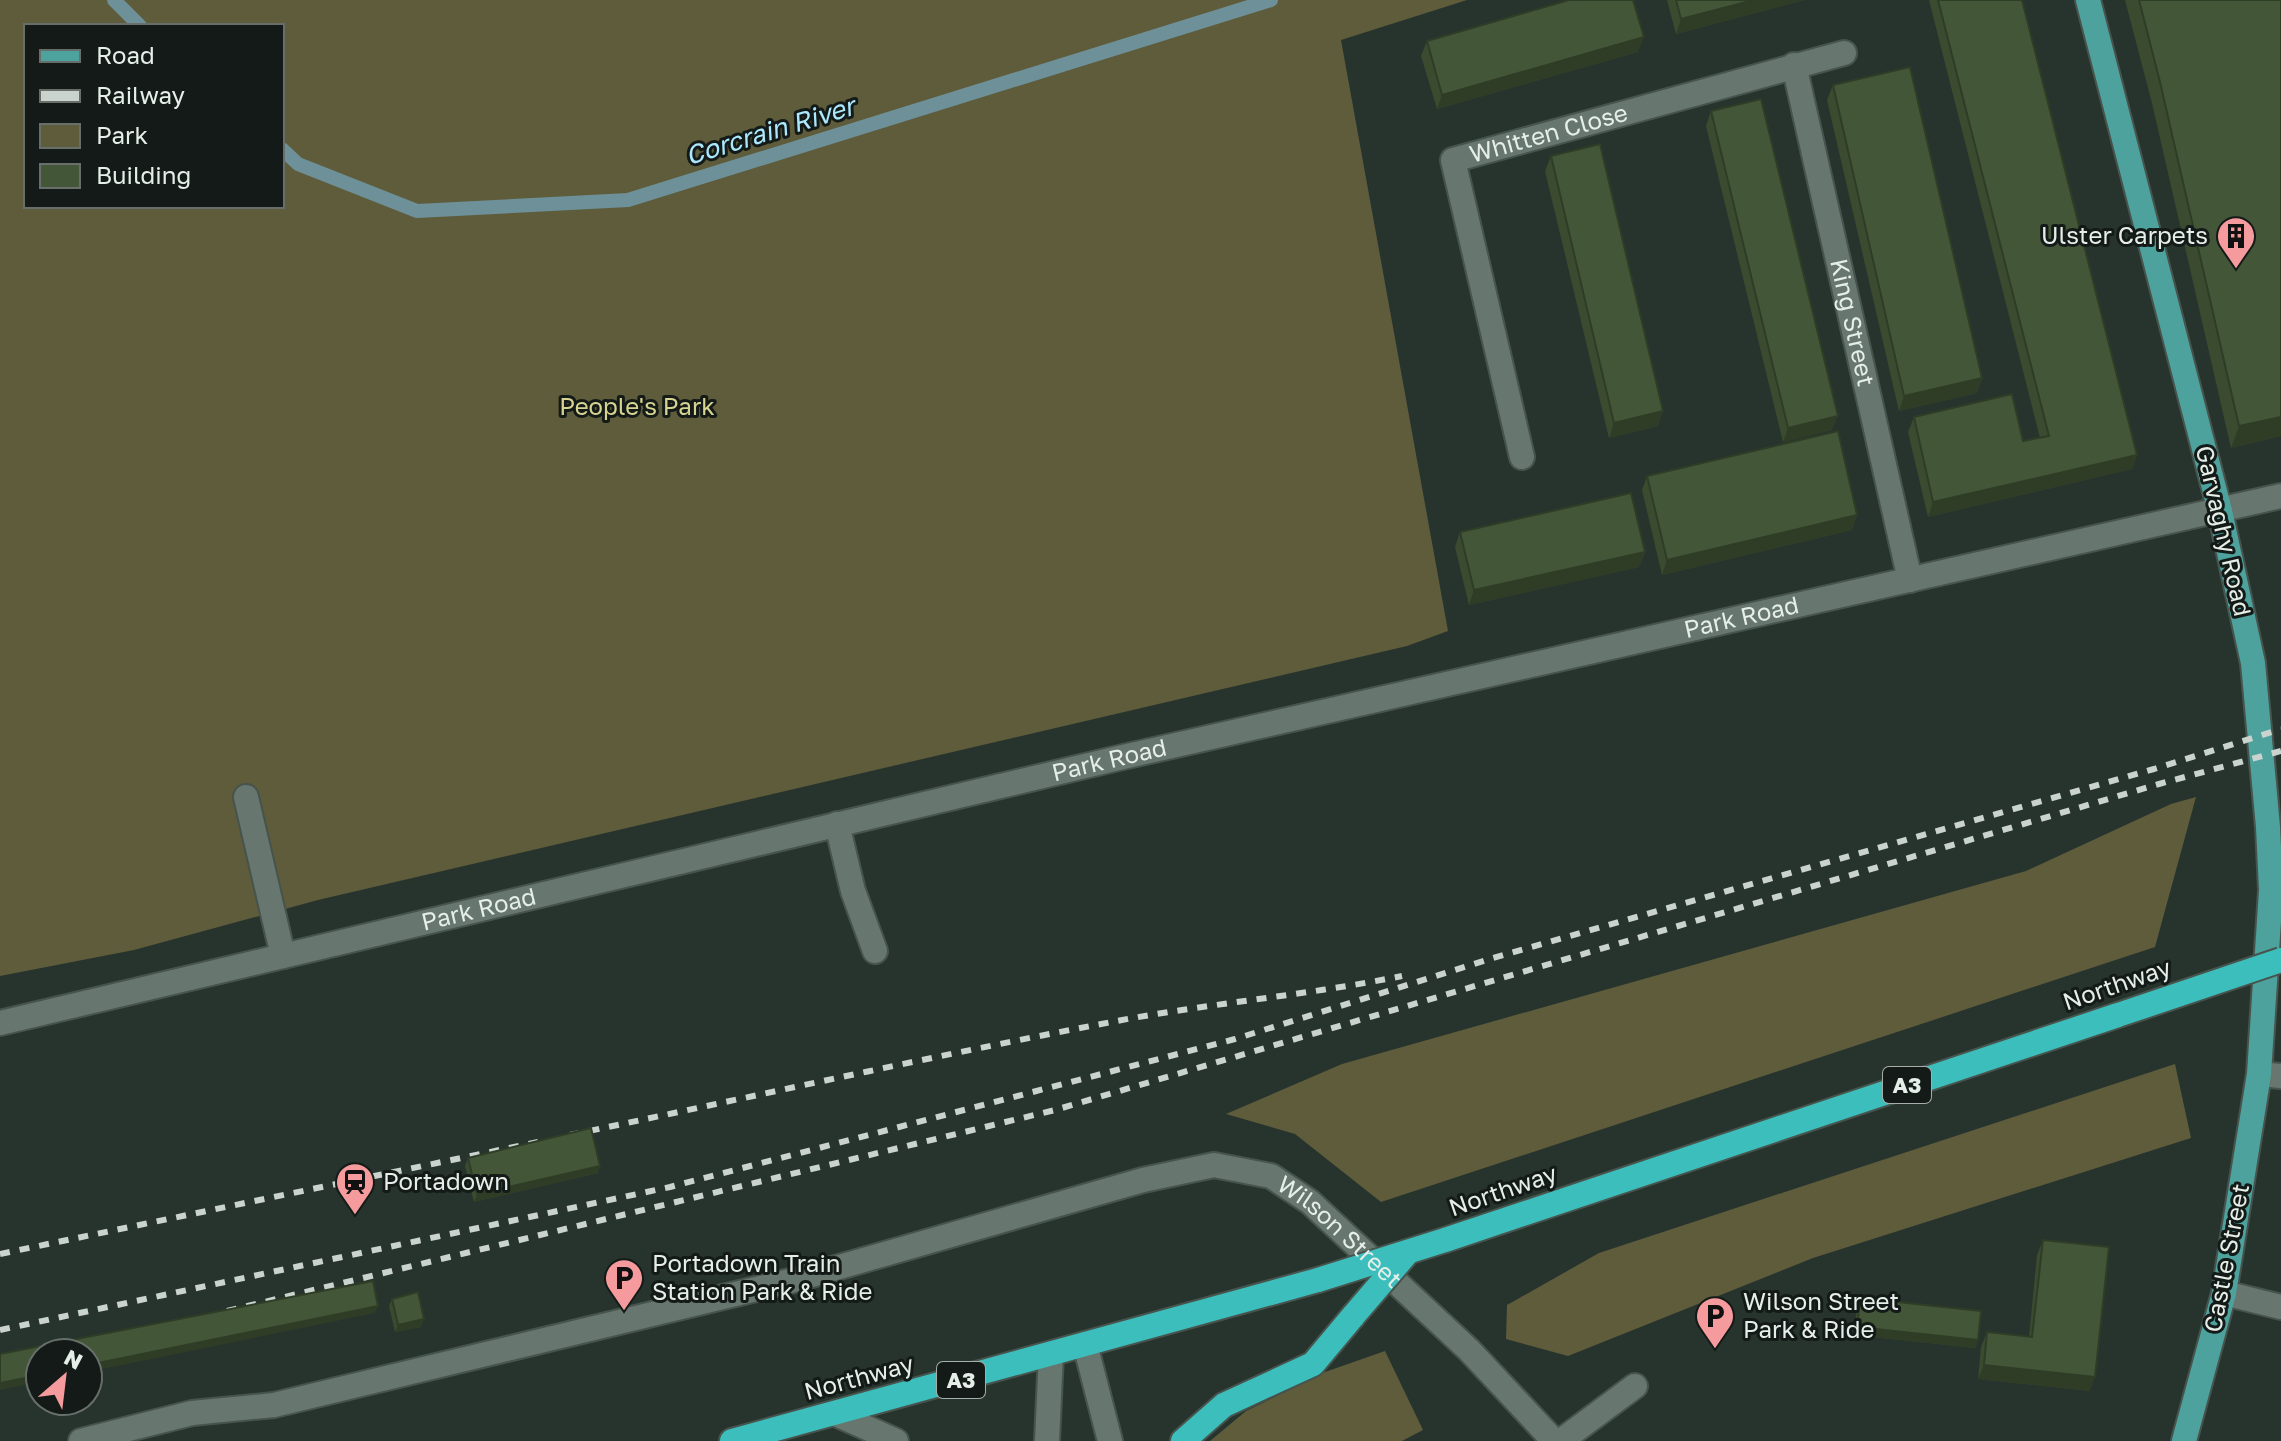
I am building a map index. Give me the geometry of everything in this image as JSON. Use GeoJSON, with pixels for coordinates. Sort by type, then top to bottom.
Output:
{"type":"FeatureCollection","features":[{"type":"Feature","properties":{"kind":"highway","name":"Northway"},"geometry":{"type":"LineString","coordinates":[[732,1441],[1318,1280],[2281,960]]}},
{"type":"Feature","properties":{"kind":"highway"},"geometry":{"type":"LineString","coordinates":[[1183,1441],[1224,1405],[1313,1364],[1408,1252]]}},
{"type":"Feature","properties":{"kind":"main road","name":"Garvaghy Road"},"geometry":{"type":"LineString","coordinates":[[2088,0],[2220,511],[2253,663],[2271,890],[2270,1075]]}},
{"type":"Feature","properties":{"kind":"main road","name":"Castle Street"},"geometry":{"type":"LineString","coordinates":[[2184,1441],[2224,1293],[2270,1075]]}},
{"type":"Feature","properties":{"kind":"street","name":"Whitten Close"},"geometry":{"type":"LineString","coordinates":[[1522,457],[1453,160],[1844,53]]}},
{"type":"Feature","properties":{"kind":"street","name":"King Street"},"geometry":{"type":"LineString","coordinates":[[1794,65],[1910,580]]}},
{"type":"Feature","properties":{"kind":"street","name":"Park Road"},"geometry":{"type":"LineString","coordinates":[[0,1023],[1108,760],[2281,496]]}},
{"type":"Feature","properties":{"kind":"street"},"geometry":{"type":"LineString","coordinates":[[246,797],[283,956]]}},
{"type":"Feature","properties":{"kind":"street"},"geometry":{"type":"LineString","coordinates":[[837,824],[853,891],[875,951]]}},
{"type":"Feature","properties":{"kind":"street","name":"Wilson Street"},"geometry":{"type":"LineString","coordinates":[[81,1441],[192,1413],[289,1402],[794,1280],[1143,1180],[1214,1165],[1271,1176],[1310,1202],[1469,1350],[1554,1441]]}},
{"type":"Feature","properties":{"kind":"street"},"geometry":{"type":"LineString","coordinates":[[2224,1293],[2281,1307]]}},
{"type":"Feature","properties":{"kind":"street"},"geometry":{"type":"LineString","coordinates":[[1085,1344],[1110,1441]]}},
{"type":"Feature","properties":{"kind":"street"},"geometry":{"type":"LineString","coordinates":[[1047,1441],[1051,1354]]}},
{"type":"Feature","properties":{"kind":"street"},"geometry":{"type":"LineString","coordinates":[[1561,1441],[1635,1386]]}},
{"type":"Feature","properties":{"kind":"street"},"geometry":{"type":"LineString","coordinates":[[836,1414],[896,1441]]}},
{"type":"Feature","properties":{"kind":"green space","name":"People's Park"},"geometry":{"type":"Polygon","coordinates":[[[0,0],[1467,0],[1341,40],[1448,631],[1407,646],[318,900],[134,950],[0,976],[0,0]]]}},
{"type":"Feature","properties":{"kind":"green space"},"geometry":{"type":"Polygon","coordinates":[[[2196,797],[2155,947],[1381,1202],[1295,1134],[1226,1114],[1342,1064],[2026,871],[2171,804],[2196,797]]]}},
{"type":"Feature","properties":{"kind":"green space"},"geometry":{"type":"Polygon","coordinates":[[[2175,1064],[2191,1138],[1813,1258],[1568,1356],[1506,1339],[1507,1305],[1599,1253],[2175,1064]]]}},
{"type":"Feature","properties":{"kind":"green space"},"geometry":{"type":"Polygon","coordinates":[[[1385,1351],[1423,1430],[1402,1441],[1210,1441],[1246,1411],[1325,1372],[1385,1351]]]}},
{"type":"Feature","properties":{"kind":"building"},"geometry":{"type":"Polygon","coordinates":[[[1569,0],[1633,0],[1644,37],[1442,95],[1427,41],[1569,0]]]}},
{"type":"Feature","properties":{"kind":"building"},"geometry":{"type":"Polygon","coordinates":[[[1676,0],[1754,0],[1681,19],[1676,0]]]}},
{"type":"Feature","properties":{"kind":"building"},"geometry":{"type":"Polygon","coordinates":[[[1938,0],[2022,0],[2137,455],[1933,502],[1914,417],[2012,394],[2023,441],[2049,436],[1938,0]]]}},
{"type":"Feature","properties":{"kind":"building","name":"Ulster Carpets"},"geometry":{"type":"Polygon","coordinates":[[[2139,0],[2281,0],[2281,417],[2239,426],[2139,0]]]}},
{"type":"Feature","properties":{"kind":"building"},"geometry":{"type":"Polygon","coordinates":[[[1910,67],[1982,378],[1904,396],[1833,85],[1910,67]]]}},
{"type":"Feature","properties":{"kind":"building"},"geometry":{"type":"Polygon","coordinates":[[[1761,99],[1838,416],[1788,428],[1711,111],[1761,99]]]}},
{"type":"Feature","properties":{"kind":"building"},"geometry":{"type":"Polygon","coordinates":[[[1600,144],[1663,411],[1614,423],[1551,156],[1600,144]]]}},
{"type":"Feature","properties":{"kind":"building"},"geometry":{"type":"Polygon","coordinates":[[[1838,431],[1857,515],[1667,560],[1647,476],[1838,431]]]}},
{"type":"Feature","properties":{"kind":"building"},"geometry":{"type":"Polygon","coordinates":[[[1631,493],[1645,552],[1474,590],[1460,532],[1631,493]]]}},
{"type":"Feature","properties":{"kind":"building"},"geometry":{"type":"Polygon","coordinates":[[[591,1128],[600,1166],[477,1194],[468,1158],[591,1128]]]}},
{"type":"Feature","properties":{"kind":"building"},"geometry":{"type":"Polygon","coordinates":[[[2043,1240],[2109,1247],[2095,1377],[1984,1365],[1987,1332],[2032,1337],[2043,1240]]]}},
{"type":"Feature","properties":{"kind":"building"},"geometry":{"type":"Polygon","coordinates":[[[373,1281],[378,1306],[104,1362],[104,1337],[87,1337],[373,1281]]]}},
{"type":"Feature","properties":{"kind":"building"},"geometry":{"type":"Polygon","coordinates":[[[418,1292],[424,1319],[398,1325],[392,1299],[418,1292]]]}},
{"type":"Feature","properties":{"kind":"building"},"geometry":{"type":"Polygon","coordinates":[[[1860,1298],[1981,1311],[1978,1340],[1857,1327],[1860,1298]]]}},
{"type":"Feature","properties":{"kind":"building"},"geometry":{"type":"Polygon","coordinates":[[[24,1349],[24,1378],[0,1383],[0,1354],[24,1349]]]}},
{"type":"Feature","properties":{"kind":"waterway","name":"Corcrain River"},"geometry":{"type":"LineString","coordinates":[[114,0],[138,24]]}},
{"type":"Feature","properties":{"kind":"waterway","name":"Corcrain River"},"geometry":{"type":"LineString","coordinates":[[284,151],[298,164],[417,211],[628,200],[1271,0]]}},
{"type":"Feature","properties":{"kind":"railway"},"geometry":{"type":"LineString","coordinates":[[0,1330],[670,1187],[1235,1039],[1493,958],[2154,769],[2281,729]]}},
{"type":"Feature","properties":{"kind":"railway"},"geometry":{"type":"LineString","coordinates":[[227,1311],[1055,1110],[2159,784],[2281,751]]}},
{"type":"Feature","properties":{"kind":"railway"},"geometry":{"type":"LineString","coordinates":[[570,1135],[1133,1018],[1402,976]]}},
{"type":"Feature","properties":{"kind":"railway"},"geometry":{"type":"LineString","coordinates":[[0,1254],[538,1142]]}},
{"type":"Feature","properties":{"kind":"place","name":"Ulster Carpets"},"geometry":{"type":"Point","coordinates":[2236,270]}},
{"type":"Feature","properties":{"kind":"place","name":"Portadown"},"geometry":{"type":"Point","coordinates":[355,1216]}},
{"type":"Feature","properties":{"kind":"place","name":"Portadown Train Station Park & Ride"},"geometry":{"type":"Point","coordinates":[624,1312]}},
{"type":"Feature","properties":{"kind":"place","name":"Wilson Street Park & Ride"},"geometry":{"type":"Point","coordinates":[1715,1350]}}]}
